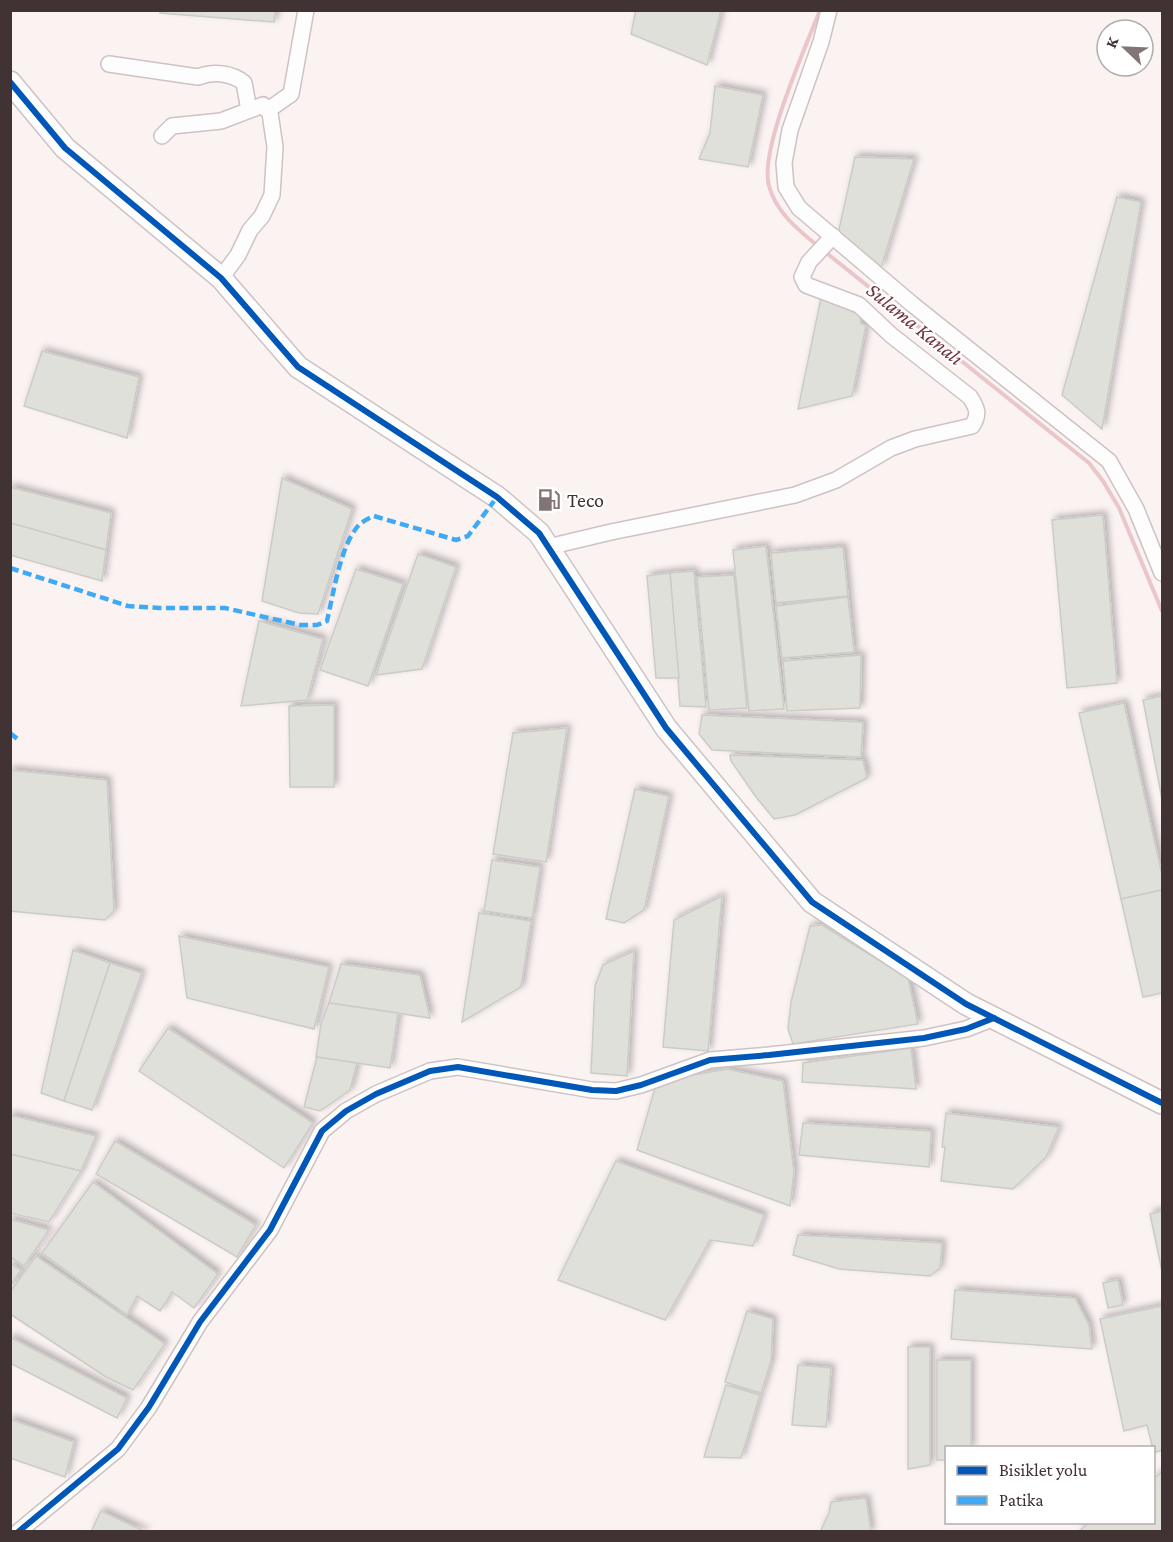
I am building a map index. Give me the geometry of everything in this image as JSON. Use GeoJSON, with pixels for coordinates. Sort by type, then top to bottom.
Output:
{"type":"FeatureCollection","features":[{"type":"Feature","properties":{"kind":"street"},"geometry":{"type":"LineString","coordinates":[[268,110],[291,94],[306,10]]}},
{"type":"Feature","properties":{"kind":"street"},"geometry":{"type":"LineString","coordinates":[[829,10],[821,42],[790,130],[784,163],[786,187],[825,245],[912,304],[1109,461],[1136,509],[1162,573]]}},
{"type":"Feature","properties":{"kind":"street"},"geometry":{"type":"LineString","coordinates":[[109,64],[198,76],[206,73],[234,75],[244,83],[249,110]]}},
{"type":"Feature","properties":{"kind":"street"},"geometry":{"type":"LineString","coordinates":[[10,82],[65,148],[221,278],[298,367],[497,497],[539,533],[666,728],[812,903],[966,1004],[1162,1103]]}},
{"type":"Feature","properties":{"kind":"street"},"geometry":{"type":"LineString","coordinates":[[162,136],[172,126],[221,121],[263,105],[270,113],[275,147],[272,195],[262,216],[250,230],[238,255],[221,278]]}},
{"type":"Feature","properties":{"kind":"street"},"geometry":{"type":"LineString","coordinates":[[548,547],[795,495],[836,480],[891,448],[915,439],[972,426],[977,419],[978,410],[970,397],[891,335],[859,305],[806,285],[802,277],[809,262],[825,245]]}},
{"type":"Feature","properties":{"kind":"street"},"geometry":{"type":"LineString","coordinates":[[18,1532],[118,1449],[149,1407],[200,1322],[270,1230],[322,1131],[346,1111],[376,1094],[430,1071],[459,1067],[592,1090],[615,1091],[640,1085],[710,1059],[924,1038],[966,1029],[994,1018]]}},
{"type":"Feature","properties":{"kind":"building"},"geometry":{"type":"Polygon","coordinates":[[[160,10],[275,10],[274,22],[160,13],[160,10]]]}},
{"type":"Feature","properties":{"kind":"building"},"geometry":{"type":"Polygon","coordinates":[[[636,10],[721,10],[707,65],[631,34],[636,10]]]}},
{"type":"Feature","properties":{"kind":"building"},"geometry":{"type":"Polygon","coordinates":[[[715,86],[763,95],[748,167],[699,159],[710,133],[715,86]]]}},
{"type":"Feature","properties":{"kind":"building"},"geometry":{"type":"Polygon","coordinates":[[[855,157],[914,159],[881,268],[838,234],[855,157]]]}},
{"type":"Feature","properties":{"kind":"building"},"geometry":{"type":"Polygon","coordinates":[[[1117,197],[1141,202],[1102,429],[1062,395],[1117,197]]]}},
{"type":"Feature","properties":{"kind":"building"},"geometry":{"type":"Polygon","coordinates":[[[821,298],[860,314],[861,324],[866,325],[852,396],[798,409],[821,298]]]}},
{"type":"Feature","properties":{"kind":"building"},"geometry":{"type":"Polygon","coordinates":[[[42,351],[139,377],[127,438],[24,406],[42,351]]]}},
{"type":"Feature","properties":{"kind":"building"},"geometry":{"type":"Polygon","coordinates":[[[282,478],[352,509],[318,614],[299,613],[262,601],[282,478]]]}},
{"type":"Feature","properties":{"kind":"building"},"geometry":{"type":"Polygon","coordinates":[[[10,487],[111,513],[106,550],[10,523],[10,487]]]}},
{"type":"Feature","properties":{"kind":"building"},"geometry":{"type":"Polygon","coordinates":[[[1103,515],[1117,683],[1067,688],[1052,520],[1103,515]]]}},
{"type":"Feature","properties":{"kind":"building"},"geometry":{"type":"Polygon","coordinates":[[[11,523],[106,550],[102,581],[10,555],[11,523]]]}},
{"type":"Feature","properties":{"kind":"building"},"geometry":{"type":"Polygon","coordinates":[[[766,546],[784,709],[749,711],[733,550],[766,546]]]}},
{"type":"Feature","properties":{"kind":"building"},"geometry":{"type":"Polygon","coordinates":[[[843,547],[848,596],[776,603],[771,553],[843,547]]]}},
{"type":"Feature","properties":{"kind":"building"},"geometry":{"type":"Polygon","coordinates":[[[418,554],[456,567],[422,669],[376,675],[418,554]]]}},
{"type":"Feature","properties":{"kind":"building"},"geometry":{"type":"Polygon","coordinates":[[[356,569],[403,584],[368,686],[320,670],[356,569]]]}},
{"type":"Feature","properties":{"kind":"building"},"geometry":{"type":"Polygon","coordinates":[[[694,571],[706,707],[680,706],[670,573],[694,571]]]}},
{"type":"Feature","properties":{"kind":"building"},"geometry":{"type":"Polygon","coordinates":[[[670,573],[679,678],[656,678],[647,576],[670,573]]]}},
{"type":"Feature","properties":{"kind":"building"},"geometry":{"type":"Polygon","coordinates":[[[734,575],[747,708],[709,710],[697,577],[734,575]]]}},
{"type":"Feature","properties":{"kind":"building"},"geometry":{"type":"Polygon","coordinates":[[[848,597],[854,652],[782,658],[776,606],[848,597]]]}},
{"type":"Feature","properties":{"kind":"building"},"geometry":{"type":"Polygon","coordinates":[[[259,621],[323,639],[307,700],[241,706],[259,621]]]}},
{"type":"Feature","properties":{"kind":"building"},"geometry":{"type":"Polygon","coordinates":[[[861,655],[860,708],[787,711],[783,661],[861,655]]]}},
{"type":"Feature","properties":{"kind":"building"},"geometry":{"type":"Polygon","coordinates":[[[1162,696],[1162,799],[1143,700],[1162,696]]]}},
{"type":"Feature","properties":{"kind":"building"},"geometry":{"type":"Polygon","coordinates":[[[1124,703],[1162,875],[1162,890],[1121,899],[1079,713],[1124,703]]]}},
{"type":"Feature","properties":{"kind":"building"},"geometry":{"type":"Polygon","coordinates":[[[334,705],[334,787],[290,787],[289,706],[334,705]]]}},
{"type":"Feature","properties":{"kind":"building"},"geometry":{"type":"Polygon","coordinates":[[[702,715],[863,722],[861,757],[712,750],[699,734],[702,715]]]}},
{"type":"Feature","properties":{"kind":"building"},"geometry":{"type":"Polygon","coordinates":[[[567,728],[546,862],[493,854],[513,733],[567,728]]]}},
{"type":"Feature","properties":{"kind":"building"},"geometry":{"type":"Polygon","coordinates":[[[730,755],[863,760],[867,778],[795,815],[774,819],[731,761],[730,755]]]}},
{"type":"Feature","properties":{"kind":"building"},"geometry":{"type":"Polygon","coordinates":[[[10,770],[107,780],[114,911],[105,920],[10,911],[10,770]]]}},
{"type":"Feature","properties":{"kind":"building"},"geometry":{"type":"Polygon","coordinates":[[[635,789],[669,796],[644,910],[624,923],[606,919],[635,789]]]}},
{"type":"Feature","properties":{"kind":"building"},"geometry":{"type":"Polygon","coordinates":[[[492,860],[540,867],[532,918],[484,911],[492,860]]]}},
{"type":"Feature","properties":{"kind":"building"},"geometry":{"type":"Polygon","coordinates":[[[1162,890],[1162,993],[1143,997],[1121,899],[1162,890]]]}},
{"type":"Feature","properties":{"kind":"building"},"geometry":{"type":"Polygon","coordinates":[[[722,896],[708,1051],[663,1047],[674,920],[722,896]]]}},
{"type":"Feature","properties":{"kind":"building"},"geometry":{"type":"Polygon","coordinates":[[[479,913],[531,921],[521,987],[462,1022],[479,913]]]}},
{"type":"Feature","properties":{"kind":"building"},"geometry":{"type":"Polygon","coordinates":[[[822,925],[908,978],[918,1024],[793,1044],[788,1029],[791,1002],[810,926],[822,925]]]}},
{"type":"Feature","properties":{"kind":"building"},"geometry":{"type":"Polygon","coordinates":[[[179,936],[329,967],[314,1029],[187,998],[179,936]]]}},
{"type":"Feature","properties":{"kind":"building"},"geometry":{"type":"Polygon","coordinates":[[[73,950],[110,963],[64,1101],[41,1093],[73,950]]]}},
{"type":"Feature","properties":{"kind":"building"},"geometry":{"type":"Polygon","coordinates":[[[634,951],[627,1076],[591,1073],[595,986],[603,965],[634,951]]]}},
{"type":"Feature","properties":{"kind":"building"},"geometry":{"type":"Polygon","coordinates":[[[110,963],[142,973],[92,1110],[64,1101],[110,963]]]}},
{"type":"Feature","properties":{"kind":"building"},"geometry":{"type":"Polygon","coordinates":[[[341,964],[420,975],[430,1018],[329,1003],[341,964]]]}},
{"type":"Feature","properties":{"kind":"building"},"geometry":{"type":"Polygon","coordinates":[[[329,1003],[398,1013],[390,1068],[316,1057],[321,1024],[329,1003]]]}},
{"type":"Feature","properties":{"kind":"building"},"geometry":{"type":"Polygon","coordinates":[[[168,1028],[313,1123],[284,1168],[139,1071],[168,1028]]]}},
{"type":"Feature","properties":{"kind":"building"},"geometry":{"type":"Polygon","coordinates":[[[911,1048],[916,1089],[802,1082],[803,1063],[911,1048]]]}},
{"type":"Feature","properties":{"kind":"building"},"geometry":{"type":"Polygon","coordinates":[[[317,1057],[357,1063],[350,1090],[320,1111],[304,1107],[317,1057]]]}},
{"type":"Feature","properties":{"kind":"building"},"geometry":{"type":"Polygon","coordinates":[[[727,1069],[783,1081],[794,1172],[790,1206],[637,1150],[655,1088],[687,1076],[727,1069]]]}},
{"type":"Feature","properties":{"kind":"building"},"geometry":{"type":"Polygon","coordinates":[[[946,1113],[1059,1127],[1046,1157],[1013,1189],[941,1181],[946,1113]]]}},
{"type":"Feature","properties":{"kind":"building"},"geometry":{"type":"Polygon","coordinates":[[[10,1115],[96,1136],[81,1171],[10,1154],[10,1115]]]}},
{"type":"Feature","properties":{"kind":"building"},"geometry":{"type":"Polygon","coordinates":[[[803,1123],[931,1131],[929,1167],[799,1155],[803,1123]]]}},
{"type":"Feature","properties":{"kind":"building"},"geometry":{"type":"Polygon","coordinates":[[[115,1141],[256,1225],[237,1257],[96,1174],[115,1141]]]}},
{"type":"Feature","properties":{"kind":"building"},"geometry":{"type":"Polygon","coordinates":[[[10,1154],[81,1171],[49,1222],[10,1213],[10,1154]]]}},
{"type":"Feature","properties":{"kind":"building"},"geometry":{"type":"Polygon","coordinates":[[[616,1161],[764,1215],[753,1246],[710,1240],[665,1320],[558,1280],[616,1161]]]}},
{"type":"Feature","properties":{"kind":"building"},"geometry":{"type":"Polygon","coordinates":[[[93,1182],[218,1274],[194,1308],[172,1292],[160,1311],[137,1296],[127,1315],[42,1253],[93,1182]]]}},
{"type":"Feature","properties":{"kind":"building"},"geometry":{"type":"Polygon","coordinates":[[[1162,1211],[1162,1271],[1150,1214],[1162,1211]]]}},
{"type":"Feature","properties":{"kind":"building"},"geometry":{"type":"Polygon","coordinates":[[[10,1219],[49,1230],[24,1266],[10,1257],[10,1219]]]}},
{"type":"Feature","properties":{"kind":"building"},"geometry":{"type":"Polygon","coordinates":[[[798,1235],[942,1243],[940,1268],[930,1276],[839,1269],[793,1255],[798,1235]]]}},
{"type":"Feature","properties":{"kind":"building"},"geometry":{"type":"Polygon","coordinates":[[[36,1256],[165,1344],[133,1390],[106,1377],[10,1314],[10,1292],[36,1256]]]}},
{"type":"Feature","properties":{"kind":"building"},"geometry":{"type":"Polygon","coordinates":[[[10,1263],[21,1270],[10,1286],[10,1263]]]}},
{"type":"Feature","properties":{"kind":"building"},"geometry":{"type":"Polygon","coordinates":[[[1118,1280],[1123,1305],[1108,1308],[1103,1283],[1118,1280]]]}},
{"type":"Feature","properties":{"kind":"building"},"geometry":{"type":"Polygon","coordinates":[[[955,1290],[1075,1298],[1089,1325],[1092,1349],[951,1339],[955,1290]]]}},
{"type":"Feature","properties":{"kind":"building"},"geometry":{"type":"Polygon","coordinates":[[[1162,1306],[1162,1450],[1155,1453],[1155,1446],[1152,1446],[1147,1425],[1124,1431],[1100,1319],[1162,1306]]]}},
{"type":"Feature","properties":{"kind":"building"},"geometry":{"type":"Polygon","coordinates":[[[747,1311],[773,1319],[771,1361],[761,1393],[725,1382],[747,1311]]]}},
{"type":"Feature","properties":{"kind":"building"},"geometry":{"type":"Polygon","coordinates":[[[10,1337],[127,1398],[117,1418],[10,1363],[10,1337]]]}},
{"type":"Feature","properties":{"kind":"building"},"geometry":{"type":"Polygon","coordinates":[[[908,1347],[930,1347],[930,1465],[908,1469],[908,1347]]]}},
{"type":"Feature","properties":{"kind":"building"},"geometry":{"type":"Polygon","coordinates":[[[937,1360],[971,1360],[971,1446],[945,1446],[945,1460],[937,1460],[937,1360]]]}},
{"type":"Feature","properties":{"kind":"building"},"geometry":{"type":"Polygon","coordinates":[[[798,1365],[831,1368],[826,1427],[792,1425],[798,1365]]]}},
{"type":"Feature","properties":{"kind":"building"},"geometry":{"type":"Polygon","coordinates":[[[726,1385],[760,1395],[741,1458],[704,1457],[726,1385]]]}},
{"type":"Feature","properties":{"kind":"building"},"geometry":{"type":"Polygon","coordinates":[[[10,1419],[74,1442],[65,1477],[10,1458],[10,1419]]]}},
{"type":"Feature","properties":{"kind":"building"},"geometry":{"type":"Polygon","coordinates":[[[1162,1472],[1162,1532],[1078,1532],[1088,1524],[1155,1524],[1155,1477],[1162,1472]]]}},
{"type":"Feature","properties":{"kind":"building"},"geometry":{"type":"Polygon","coordinates":[[[866,1498],[871,1532],[820,1532],[829,1513],[831,1502],[866,1498]]]}},
{"type":"Feature","properties":{"kind":"building"},"geometry":{"type":"Polygon","coordinates":[[[101,1511],[146,1532],[91,1532],[101,1511]]]}},
{"type":"Feature","properties":{"kind":"waterway","name":"Sulama Kanalı"},"geometry":{"type":"LineString","coordinates":[[818,246],[782,212],[772,195],[768,170],[771,149],[785,99],[820,10]]}},
{"type":"Feature","properties":{"kind":"waterway","name":"Sulama Kanalı"},"geometry":{"type":"LineString","coordinates":[[824,251],[1089,463],[1119,508],[1162,611]]}},
{"type":"Feature","properties":{"kind":"marked path"},"geometry":{"type":"LineString","coordinates":[[10,568],[128,606],[225,608],[300,625],[317,625],[327,621],[345,549],[355,530],[363,522],[374,516],[456,540],[468,536],[497,497]]}},
{"type":"Feature","properties":{"kind":"marked path"},"geometry":{"type":"LineString","coordinates":[[10,733],[20,741]]}},
{"type":"Feature","properties":{"kind":"cycle path"},"geometry":{"type":"LineString","coordinates":[[10,82],[65,148],[221,278],[298,367],[497,497],[539,533],[666,728],[812,902],[966,1004],[1162,1103]]}},
{"type":"Feature","properties":{"kind":"cycle path"},"geometry":{"type":"LineString","coordinates":[[18,1532],[118,1449],[149,1407],[200,1322],[270,1230],[322,1131],[346,1111],[376,1094],[430,1071],[458,1067],[592,1090],[616,1091],[641,1085],[710,1060],[924,1038],[966,1029],[994,1018]]}},
{"type":"Feature","properties":{"kind":"place","name":"Teco"},"geometry":{"type":"Point","coordinates":[549,500]}}]}
